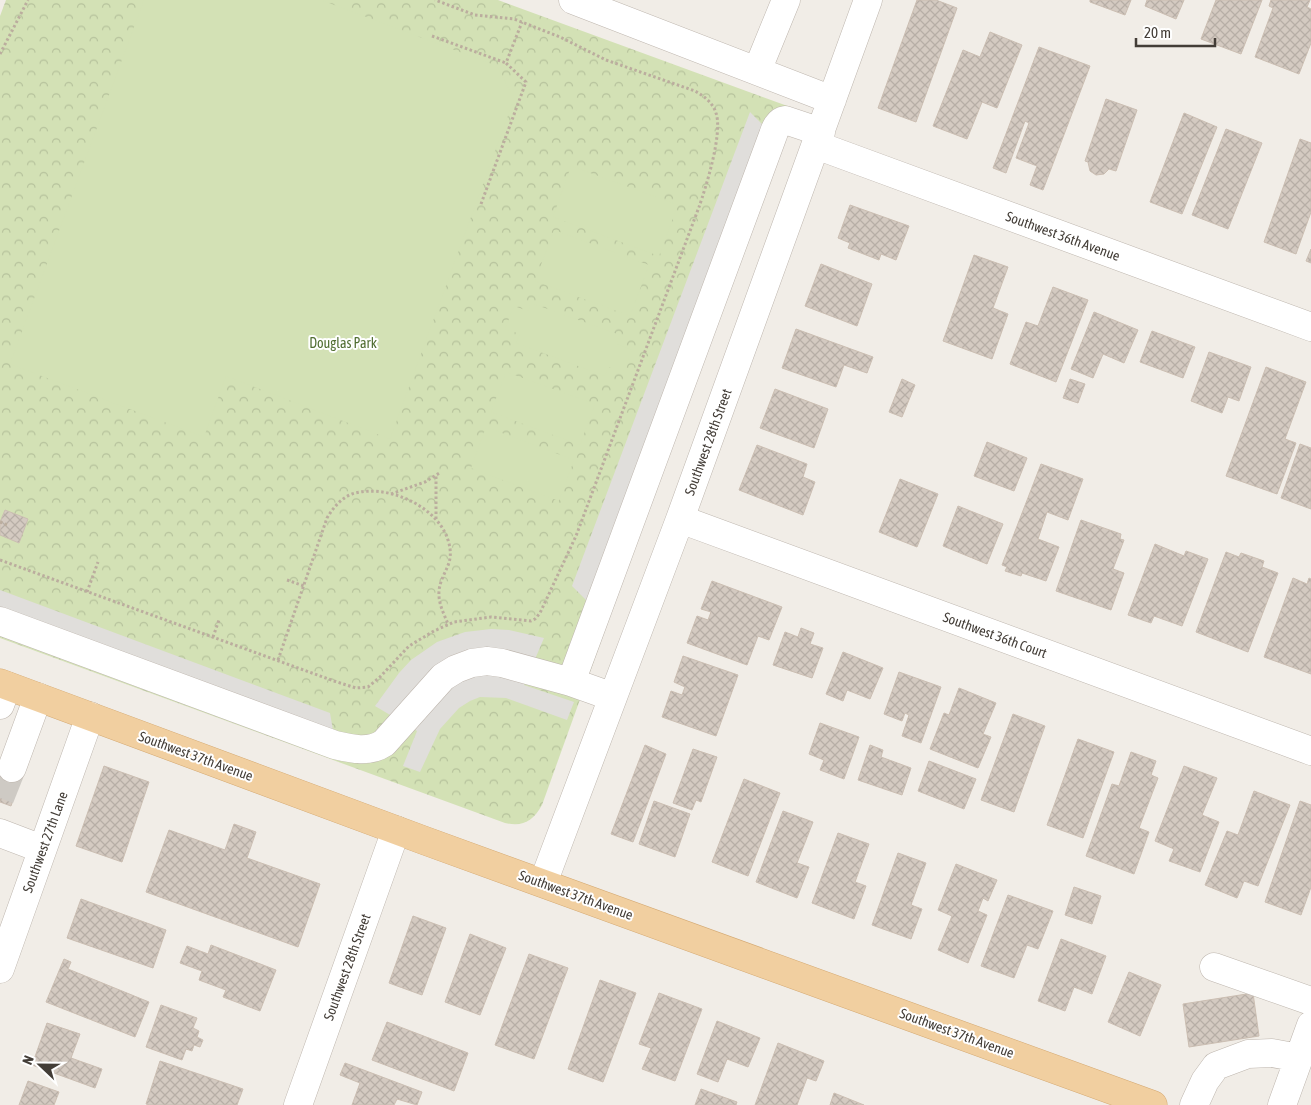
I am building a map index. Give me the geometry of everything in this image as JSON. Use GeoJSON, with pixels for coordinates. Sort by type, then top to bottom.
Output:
{"type":"FeatureCollection","features":[{"type":"Feature","properties":{"kind":"main road","name":"Southwest 37th Avenue"},"geometry":{"type":"LineString","coordinates":[[2,691],[38,697],[396,830],[1153,1105]]}},
{"type":"Feature","properties":{"kind":"street"},"geometry":{"type":"LineString","coordinates":[[573,0],[832,100]]}},
{"type":"Feature","properties":{"kind":"street"},"geometry":{"type":"LineString","coordinates":[[757,71],[786,0]]}},
{"type":"Feature","properties":{"kind":"street","name":"Southwest 28th Street"},"geometry":{"type":"LineString","coordinates":[[543,883],[680,519],[868,0]]}},
{"type":"Feature","properties":{"kind":"street","name":"Southwest 36th Avenue"},"geometry":{"type":"LineString","coordinates":[[571,682],[773,135],[782,120],[818,138],[1311,327]]}},
{"type":"Feature","properties":{"kind":"street","name":"Southwest 36th Court"},"geometry":{"type":"LineString","coordinates":[[680,519],[1311,751]]}},
{"type":"Feature","properties":{"kind":"street"},"geometry":{"type":"LineString","coordinates":[[0,621],[335,746],[352,750],[376,748],[384,743],[444,677],[456,669],[472,663],[487,661],[502,663],[571,682],[613,697]]}},
{"type":"Feature","properties":{"kind":"street"},"geometry":{"type":"LineString","coordinates":[[12,768],[38,697]]}},
{"type":"Feature","properties":{"kind":"street","name":"Southwest 27th Lane"},"geometry":{"type":"LineString","coordinates":[[0,969],[90,716]]}},
{"type":"Feature","properties":{"kind":"street","name":"Southwest 28th Street"},"geometry":{"type":"LineString","coordinates":[[298,1105],[396,830]]}},
{"type":"Feature","properties":{"kind":"street"},"geometry":{"type":"LineString","coordinates":[[0,833],[42,850]]}},
{"type":"Feature","properties":{"kind":"street"},"geometry":{"type":"LineString","coordinates":[[1214,967],[1311,1001]]}},
{"type":"Feature","properties":{"kind":"street"},"geometry":{"type":"LineString","coordinates":[[1282,1105],[1311,1025]]}},
{"type":"Feature","properties":{"kind":"street"},"geometry":{"type":"LineString","coordinates":[[1194,1105],[1204,1081],[1216,1066],[1248,1054],[1272,1053],[1299,1058]]}},
{"type":"Feature","properties":{"kind":"path"},"geometry":{"type":"LineString","coordinates":[[0,54],[28,0]]}},
{"type":"Feature","properties":{"kind":"path"},"geometry":{"type":"LineString","coordinates":[[0,560],[278,660],[342,685],[362,688],[373,684],[409,646],[448,624],[463,620],[491,617],[531,621],[540,613],[576,536],[699,208],[711,167],[716,134],[716,111],[702,95],[688,88],[598,56],[560,37],[522,22],[504,17],[475,15],[435,0]]}},
{"type":"Feature","properties":{"kind":"path"},"geometry":{"type":"LineString","coordinates":[[506,63],[522,22]]}},
{"type":"Feature","properties":{"kind":"path"},"geometry":{"type":"LineString","coordinates":[[432,36],[506,63],[526,82],[481,204]]}},
{"type":"Feature","properties":{"kind":"path"},"geometry":{"type":"LineString","coordinates":[[390,494],[425,482],[441,472]]}},
{"type":"Feature","properties":{"kind":"path"},"geometry":{"type":"LineString","coordinates":[[436,475],[436,519]]}},
{"type":"Feature","properties":{"kind":"path"},"geometry":{"type":"LineString","coordinates":[[278,660],[325,524],[335,507],[346,497],[357,493],[373,491],[390,494],[413,503],[431,514],[446,533],[450,547],[450,561],[439,592],[441,606],[448,624]]}},
{"type":"Feature","properties":{"kind":"path"},"geometry":{"type":"LineString","coordinates":[[0,522],[7,524]]}},
{"type":"Feature","properties":{"kind":"path"},"geometry":{"type":"LineString","coordinates":[[87,592],[98,562]]}},
{"type":"Feature","properties":{"kind":"path"},"geometry":{"type":"LineString","coordinates":[[287,580],[304,586]]}},
{"type":"Feature","properties":{"kind":"path"},"geometry":{"type":"LineString","coordinates":[[213,637],[219,620]]}},
{"type":"Feature","properties":{"kind":"green space","name":"Douglas Park"},"geometry":{"type":"Polygon","coordinates":[[[6,0],[498,0],[793,108],[542,805],[531,819],[517,824],[505,823],[0,638],[0,16],[6,0]]]}},
{"type":"Feature","properties":{"kind":"green space"},"geometry":{"type":"Polygon","coordinates":[[[144,0],[321,0],[497,66],[514,99],[390,439],[226,376],[204,437],[10,364],[144,0]]]}},
{"type":"Feature","properties":{"kind":"green space"},"geometry":{"type":"Polygon","coordinates":[[[571,166],[678,205],[659,256],[553,217],[571,166]]]}},
{"type":"Feature","properties":{"kind":"green space"},"geometry":{"type":"Polygon","coordinates":[[[554,230],[649,265],[630,316],[535,281],[554,230]]]}},
{"type":"Feature","properties":{"kind":"green space"},"geometry":{"type":"Polygon","coordinates":[[[531,303],[620,335],[617,344],[632,350],[623,372],[608,367],[605,376],[516,343],[520,334],[505,329],[514,306],[528,311],[531,303]]]}},
{"type":"Feature","properties":{"kind":"green space"},"geometry":{"type":"Polygon","coordinates":[[[506,372],[595,404],[580,445],[491,412],[506,372]]]}},
{"type":"Feature","properties":{"kind":"green space"},"geometry":{"type":"Polygon","coordinates":[[[486,427],[574,460],[559,501],[471,468],[486,427]]]}},
{"type":"Feature","properties":{"kind":"shaded area"},"geometry":{"type":"Polygon","coordinates":[[[750,112],[768,130],[592,606],[572,586],[750,112]]]}},
{"type":"Feature","properties":{"kind":"shaded area"},"geometry":{"type":"Polygon","coordinates":[[[0,590],[330,713],[334,736],[0,615],[0,590]]]}},
{"type":"Feature","properties":{"kind":"shaded area"},"geometry":{"type":"Polygon","coordinates":[[[491,629],[509,630],[544,638],[524,685],[574,702],[567,720],[506,698],[480,697],[459,708],[440,729],[420,772],[403,766],[417,731],[375,706],[411,660],[437,642],[465,632],[491,629]]]}},
{"type":"Feature","properties":{"kind":"building"},"geometry":{"type":"Polygon","coordinates":[[[917,0],[936,0],[957,8],[916,122],[878,108],[917,0]]]}},
{"type":"Feature","properties":{"kind":"building"},"geometry":{"type":"Polygon","coordinates":[[[1090,0],[1131,0],[1125,15],[1090,2],[1090,0]]]}},
{"type":"Feature","properties":{"kind":"building"},"geometry":{"type":"Polygon","coordinates":[[[1147,0],[1184,0],[1176,19],[1145,6],[1147,0]]]}},
{"type":"Feature","properties":{"kind":"building"},"geometry":{"type":"Polygon","coordinates":[[[1216,0],[1262,0],[1241,54],[1201,39],[1216,0]]]}},
{"type":"Feature","properties":{"kind":"building"},"geometry":{"type":"Polygon","coordinates":[[[1271,0],[1310,0],[1307,7],[1311,9],[1311,43],[1299,74],[1255,57],[1273,8],[1269,6],[1271,0]]]}},
{"type":"Feature","properties":{"kind":"building"},"geometry":{"type":"Polygon","coordinates":[[[990,32],[1022,45],[997,108],[982,102],[967,139],[933,126],[963,50],[980,57],[990,32]]]}},
{"type":"Feature","properties":{"kind":"building"},"geometry":{"type":"Polygon","coordinates":[[[1039,47],[1090,66],[1043,190],[1030,185],[1037,166],[1016,158],[1029,123],[1025,121],[1006,173],[993,168],[1039,47]]]}},
{"type":"Feature","properties":{"kind":"building"},"geometry":{"type":"Polygon","coordinates":[[[1106,99],[1137,110],[1116,171],[1109,169],[1104,174],[1096,175],[1090,171],[1088,162],[1085,161],[1106,99]]]}},
{"type":"Feature","properties":{"kind":"building"},"geometry":{"type":"Polygon","coordinates":[[[1184,113],[1217,127],[1182,214],[1150,202],[1184,113]]]}},
{"type":"Feature","properties":{"kind":"building"},"geometry":{"type":"Polygon","coordinates":[[[1226,129],[1262,143],[1228,229],[1192,215],[1226,129]]]}},
{"type":"Feature","properties":{"kind":"building"},"geometry":{"type":"Polygon","coordinates":[[[1300,139],[1311,143],[1311,212],[1296,254],[1264,242],[1300,139]]]}},
{"type":"Feature","properties":{"kind":"building"},"geometry":{"type":"Polygon","coordinates":[[[850,205],[909,226],[896,260],[881,254],[879,260],[848,248],[850,243],[838,238],[850,205]]]}},
{"type":"Feature","properties":{"kind":"building"},"geometry":{"type":"Polygon","coordinates":[[[1311,249],[1311,263],[1306,261],[1311,249]]]}},
{"type":"Feature","properties":{"kind":"building"},"geometry":{"type":"Polygon","coordinates":[[[974,255],[1008,267],[993,308],[1008,314],[992,359],[943,341],[974,255]]]}},
{"type":"Feature","properties":{"kind":"building"},"geometry":{"type":"Polygon","coordinates":[[[821,264],[872,284],[857,326],[805,306],[821,264]]]}},
{"type":"Feature","properties":{"kind":"building"},"geometry":{"type":"Polygon","coordinates":[[[1053,287],[1088,300],[1056,382],[1010,364],[1026,322],[1038,326],[1053,287]]]}},
{"type":"Feature","properties":{"kind":"building"},"geometry":{"type":"Polygon","coordinates":[[[1094,312],[1138,330],[1124,363],[1103,354],[1093,378],[1071,369],[1094,312]]]}},
{"type":"Feature","properties":{"kind":"building"},"geometry":{"type":"Polygon","coordinates":[[[796,329],[873,357],[867,373],[844,365],[836,387],[782,368],[796,329]]]}},
{"type":"Feature","properties":{"kind":"building"},"geometry":{"type":"Polygon","coordinates":[[[1152,331],[1195,347],[1183,378],[1140,362],[1152,331]]]}},
{"type":"Feature","properties":{"kind":"building"},"geometry":{"type":"Polygon","coordinates":[[[1209,352],[1251,367],[1239,401],[1228,397],[1222,413],[1191,401],[1209,352]]]}},
{"type":"Feature","properties":{"kind":"building"},"geometry":{"type":"Polygon","coordinates":[[[1266,367],[1306,382],[1285,439],[1296,443],[1277,494],[1226,476],[1266,367]]]}},
{"type":"Feature","properties":{"kind":"building"},"geometry":{"type":"Polygon","coordinates":[[[902,379],[915,385],[902,417],[889,412],[902,379]]]}},
{"type":"Feature","properties":{"kind":"building"},"geometry":{"type":"Polygon","coordinates":[[[1070,379],[1085,384],[1078,403],[1063,398],[1070,379]]]}},
{"type":"Feature","properties":{"kind":"building"},"geometry":{"type":"Polygon","coordinates":[[[775,389],[828,409],[814,448],[760,428],[775,389]]]}},
{"type":"Feature","properties":{"kind":"building"},"geometry":{"type":"Polygon","coordinates":[[[987,442],[1027,458],[1014,491],[974,476],[987,442]]]}},
{"type":"Feature","properties":{"kind":"building"},"geometry":{"type":"Polygon","coordinates":[[[1300,444],[1311,448],[1311,509],[1281,498],[1300,444]]]}},
{"type":"Feature","properties":{"kind":"building"},"geometry":{"type":"Polygon","coordinates":[[[757,445],[807,464],[803,477],[815,482],[803,515],[739,490],[757,445]]]}},
{"type":"Feature","properties":{"kind":"building"},"geometry":{"type":"Polygon","coordinates":[[[1041,464],[1083,479],[1068,520],[1047,512],[1038,539],[1059,547],[1046,581],[1022,573],[1021,576],[1005,571],[1007,567],[1002,565],[1041,464]]]}},
{"type":"Feature","properties":{"kind":"building"},"geometry":{"type":"Polygon","coordinates":[[[900,479],[938,494],[917,547],[879,532],[900,479]]]}},
{"type":"Feature","properties":{"kind":"building"},"geometry":{"type":"Polygon","coordinates":[[[958,506],[1003,524],[987,564],[943,546],[958,506]]]}},
{"type":"Feature","properties":{"kind":"building"},"geometry":{"type":"Polygon","coordinates":[[[5,510],[28,519],[19,543],[0,535],[0,522],[5,510]]]}},
{"type":"Feature","properties":{"kind":"building"},"geometry":{"type":"Polygon","coordinates":[[[1081,520],[1121,534],[1120,539],[1124,540],[1113,569],[1124,573],[1111,610],[1056,591],[1081,520]]]}},
{"type":"Feature","properties":{"kind":"building"},"geometry":{"type":"Polygon","coordinates":[[[1155,544],[1184,556],[1186,551],[1208,559],[1182,626],[1154,616],[1151,623],[1128,615],[1155,544]]]}},
{"type":"Feature","properties":{"kind":"building"},"geometry":{"type":"Polygon","coordinates":[[[1226,552],[1239,557],[1241,553],[1264,561],[1262,567],[1278,573],[1248,652],[1196,632],[1226,552]]]}},
{"type":"Feature","properties":{"kind":"building"},"geometry":{"type":"Polygon","coordinates":[[[1293,578],[1307,584],[1309,578],[1311,579],[1311,674],[1264,657],[1293,578]]]}},
{"type":"Feature","properties":{"kind":"building"},"geometry":{"type":"Polygon","coordinates":[[[712,581],[782,607],[769,640],[758,636],[747,665],[687,643],[697,616],[708,620],[711,612],[701,609],[712,581]]]}},
{"type":"Feature","properties":{"kind":"building"},"geometry":{"type":"Polygon","coordinates":[[[801,628],[814,633],[810,644],[823,648],[812,678],[773,665],[785,632],[798,637],[801,628]]]}},
{"type":"Feature","properties":{"kind":"building"},"geometry":{"type":"Polygon","coordinates":[[[843,652],[883,668],[870,699],[847,690],[843,701],[826,694],[843,652]]]}},
{"type":"Feature","properties":{"kind":"building"},"geometry":{"type":"Polygon","coordinates":[[[683,656],[738,675],[716,736],[662,717],[671,691],[682,695],[685,687],[674,682],[683,656]]]}},
{"type":"Feature","properties":{"kind":"building"},"geometry":{"type":"Polygon","coordinates":[[[899,672],[941,687],[921,743],[902,736],[909,715],[905,713],[902,721],[884,714],[899,672]]]}},
{"type":"Feature","properties":{"kind":"building"},"geometry":{"type":"Polygon","coordinates":[[[959,688],[996,703],[983,734],[991,737],[978,768],[930,749],[944,713],[949,715],[959,688]]]}},
{"type":"Feature","properties":{"kind":"building"},"geometry":{"type":"Polygon","coordinates":[[[1013,714],[1045,726],[1014,812],[981,800],[1013,714]]]}},
{"type":"Feature","properties":{"kind":"building"},"geometry":{"type":"Polygon","coordinates":[[[820,723],[859,737],[844,779],[820,770],[824,760],[809,754],[820,723]]]}},
{"type":"Feature","properties":{"kind":"building"},"geometry":{"type":"Polygon","coordinates":[[[1078,739],[1114,752],[1083,838],[1047,825],[1078,739]]]}},
{"type":"Feature","properties":{"kind":"building"},"geometry":{"type":"Polygon","coordinates":[[[645,745],[666,754],[633,842],[611,834],[645,745]]]}},
{"type":"Feature","properties":{"kind":"building"},"geometry":{"type":"Polygon","coordinates":[[[870,745],[883,750],[881,757],[911,768],[902,795],[858,780],[870,745]]]}},
{"type":"Feature","properties":{"kind":"building"},"geometry":{"type":"Polygon","coordinates":[[[693,749],[717,757],[701,802],[696,800],[692,810],[673,803],[693,749]]]}},
{"type":"Feature","properties":{"kind":"building"},"geometry":{"type":"Polygon","coordinates":[[[1131,752],[1156,761],[1151,775],[1158,778],[1139,828],[1149,832],[1134,874],[1086,856],[1112,784],[1119,786],[1131,752]]]}},
{"type":"Feature","properties":{"kind":"building"},"geometry":{"type":"Polygon","coordinates":[[[929,761],[976,779],[964,809],[918,791],[929,761]]]}},
{"type":"Feature","properties":{"kind":"building"},"geometry":{"type":"Polygon","coordinates":[[[0,763],[23,772],[11,806],[0,802],[0,763]]]}},
{"type":"Feature","properties":{"kind":"building"},"geometry":{"type":"Polygon","coordinates":[[[104,766],[149,782],[122,862],[76,846],[104,766]]]}},
{"type":"Feature","properties":{"kind":"building"},"geometry":{"type":"Polygon","coordinates":[[[1184,766],[1217,778],[1202,815],[1219,822],[1200,872],[1169,861],[1174,849],[1155,841],[1184,766]]]}},
{"type":"Feature","properties":{"kind":"building"},"geometry":{"type":"Polygon","coordinates":[[[744,779],[780,793],[748,876],[712,862],[744,779]]]}},
{"type":"Feature","properties":{"kind":"building"},"geometry":{"type":"Polygon","coordinates":[[[1254,791],[1290,805],[1258,886],[1244,881],[1237,898],[1205,885],[1227,831],[1238,835],[1254,791]]]}},
{"type":"Feature","properties":{"kind":"building"},"geometry":{"type":"Polygon","coordinates":[[[654,801],[690,814],[675,857],[639,844],[654,801]]]}},
{"type":"Feature","properties":{"kind":"building"},"geometry":{"type":"Polygon","coordinates":[[[1300,801],[1311,805],[1311,887],[1301,915],[1265,902],[1300,801]]]}},
{"type":"Feature","properties":{"kind":"building"},"geometry":{"type":"Polygon","coordinates":[[[783,811],[813,822],[797,863],[809,867],[797,898],[756,882],[783,811]]]}},
{"type":"Feature","properties":{"kind":"building"},"geometry":{"type":"Polygon","coordinates":[[[234,824],[256,832],[247,858],[320,884],[298,947],[146,892],[169,830],[225,850],[234,824]]]}},
{"type":"Feature","properties":{"kind":"building"},"geometry":{"type":"Polygon","coordinates":[[[838,833],[869,844],[855,882],[866,886],[854,919],[812,903],[838,833]]]}},
{"type":"Feature","properties":{"kind":"building"},"geometry":{"type":"Polygon","coordinates":[[[898,853],[926,863],[911,905],[922,909],[911,939],[872,925],[898,853]]]}},
{"type":"Feature","properties":{"kind":"building"},"geometry":{"type":"Polygon","coordinates":[[[956,864],[997,880],[988,901],[983,898],[978,911],[987,915],[968,963],[938,950],[952,916],[938,910],[956,864]]]}},
{"type":"Feature","properties":{"kind":"building"},"geometry":{"type":"Polygon","coordinates":[[[1074,887],[1101,896],[1092,924],[1065,915],[1074,887]]]}},
{"type":"Feature","properties":{"kind":"building"},"geometry":{"type":"Polygon","coordinates":[[[1008,895],[1053,911],[1038,949],[1027,945],[1014,978],[981,966],[1008,895]]]}},
{"type":"Feature","properties":{"kind":"building"},"geometry":{"type":"Polygon","coordinates":[[[81,899],[166,930],[153,968],[67,938],[81,899]]]}},
{"type":"Feature","properties":{"kind":"building"},"geometry":{"type":"Polygon","coordinates":[[[413,916],[446,928],[422,995],[389,983],[413,916]]]}},
{"type":"Feature","properties":{"kind":"building"},"geometry":{"type":"Polygon","coordinates":[[[470,934],[506,948],[480,1015],[445,1002],[470,934]]]}},
{"type":"Feature","properties":{"kind":"building"},"geometry":{"type":"Polygon","coordinates":[[[1061,939],[1106,956],[1092,994],[1074,987],[1065,1011],[1038,1001],[1061,939]]]}},
{"type":"Feature","properties":{"kind":"building"},"geometry":{"type":"Polygon","coordinates":[[[211,945],[276,970],[260,1011],[223,997],[226,990],[199,980],[202,971],[180,963],[187,946],[208,954],[211,945]]]}},
{"type":"Feature","properties":{"kind":"building"},"geometry":{"type":"Polygon","coordinates":[[[529,954],[568,968],[534,1059],[495,1045],[529,954]]]}},
{"type":"Feature","properties":{"kind":"building"},"geometry":{"type":"Polygon","coordinates":[[[64,959],[71,962],[68,969],[149,1002],[135,1037],[46,1002],[64,959]]]}},
{"type":"Feature","properties":{"kind":"building"},"geometry":{"type":"Polygon","coordinates":[[[1129,972],[1161,985],[1140,1036],[1108,1022],[1129,972]]]}},
{"type":"Feature","properties":{"kind":"building"},"geometry":{"type":"Polygon","coordinates":[[[600,980],[636,993],[603,1082],[568,1069],[600,980]]]}},
{"type":"Feature","properties":{"kind":"building"},"geometry":{"type":"Polygon","coordinates":[[[659,993],[702,1009],[675,1081],[642,1069],[651,1048],[639,1044],[659,993]]]}},
{"type":"Feature","properties":{"kind":"building"},"geometry":{"type":"Polygon","coordinates":[[[1253,993],[1259,1036],[1189,1047],[1183,1004],[1253,993]]]}},
{"type":"Feature","properties":{"kind":"building"},"geometry":{"type":"Polygon","coordinates":[[[161,1005],[197,1018],[193,1028],[199,1031],[197,1037],[203,1040],[200,1047],[194,1045],[192,1051],[186,1049],[182,1060],[146,1047],[161,1005]]]}},
{"type":"Feature","properties":{"kind":"building"},"geometry":{"type":"Polygon","coordinates":[[[717,1021],[760,1038],[748,1067],[727,1059],[718,1082],[697,1074],[717,1021]]]}},
{"type":"Feature","properties":{"kind":"building"},"geometry":{"type":"Polygon","coordinates":[[[387,1022],[468,1053],[454,1091],[372,1060],[387,1022]]]}},
{"type":"Feature","properties":{"kind":"building"},"geometry":{"type":"Polygon","coordinates":[[[47,1023],[80,1034],[71,1058],[102,1069],[95,1088],[32,1065],[47,1023]]]}},
{"type":"Feature","properties":{"kind":"building"},"geometry":{"type":"Polygon","coordinates":[[[778,1043],[824,1061],[816,1081],[807,1078],[797,1105],[755,1105],[778,1043]]]}},
{"type":"Feature","properties":{"kind":"building"},"geometry":{"type":"Polygon","coordinates":[[[160,1061],[243,1089],[237,1105],[146,1104],[160,1061]]]}},
{"type":"Feature","properties":{"kind":"building"},"geometry":{"type":"Polygon","coordinates":[[[345,1063],[422,1092],[417,1105],[397,1099],[394,1105],[352,1105],[360,1083],[340,1075],[345,1063]]]}},
{"type":"Feature","properties":{"kind":"building"},"geometry":{"type":"Polygon","coordinates":[[[28,1081],[59,1092],[54,1105],[19,1105],[28,1081]]]}},
{"type":"Feature","properties":{"kind":"building"},"geometry":{"type":"Polygon","coordinates":[[[701,1089],[737,1102],[736,1105],[695,1105],[701,1089]]]}},
{"type":"Feature","properties":{"kind":"building"},"geometry":{"type":"Polygon","coordinates":[[[834,1093],[864,1105],[830,1105],[834,1093]]]}},
{"type":"Feature","properties":{"kind":"tunnel"},"geometry":{"type":"LineString","coordinates":[[0,798],[12,768]]}}]}
